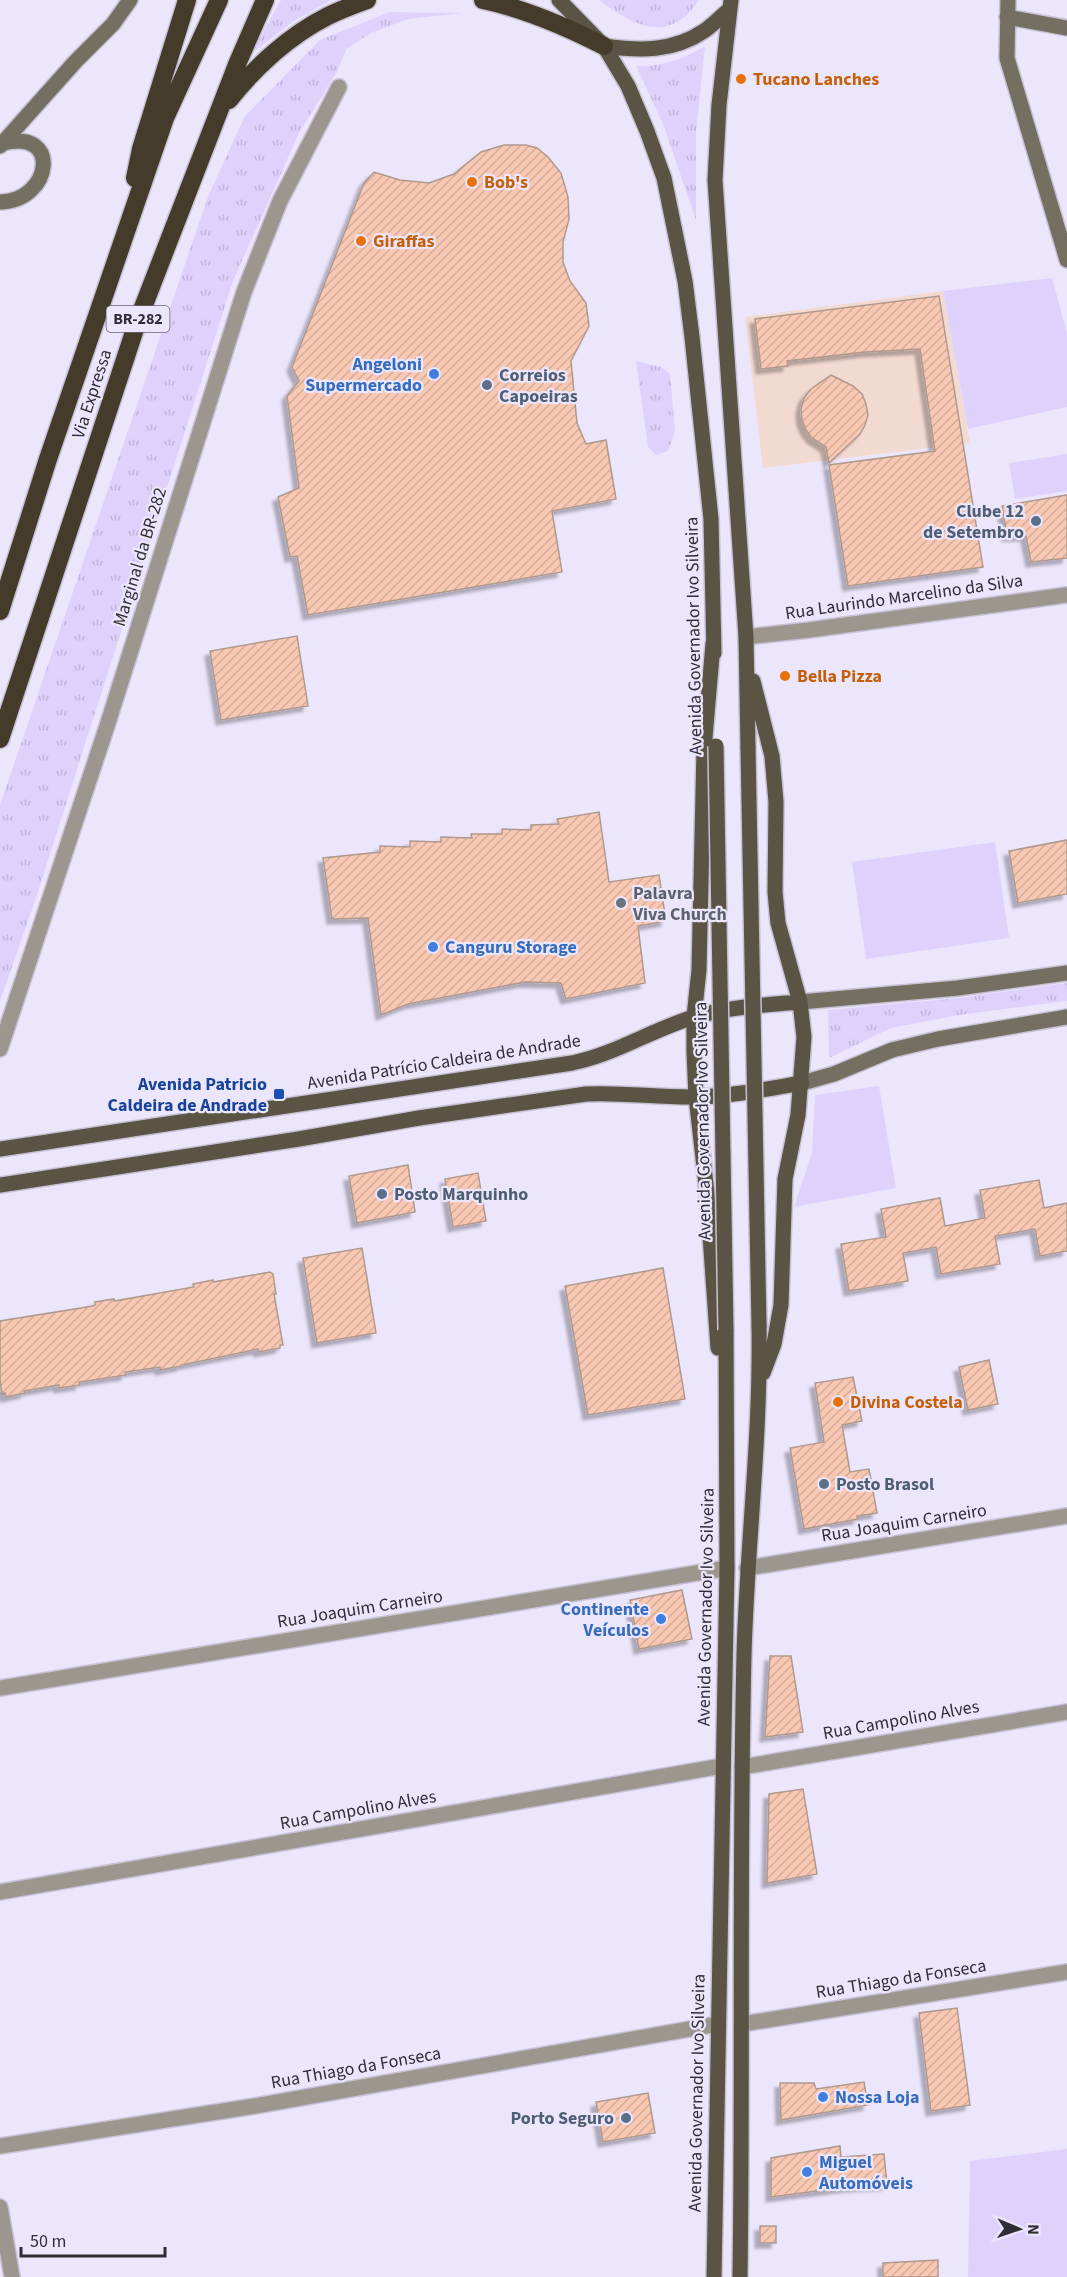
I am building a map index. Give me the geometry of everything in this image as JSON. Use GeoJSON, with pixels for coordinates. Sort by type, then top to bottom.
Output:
{"type":"FeatureCollection","features":[{"type":"Feature","properties":{"kind":"highway"},"geometry":{"type":"LineString","coordinates":[[118,259],[141,148],[187,0]]}},
{"type":"Feature","properties":{"kind":"highway","name":"Via Expressa"},"geometry":{"type":"LineString","coordinates":[[0,611],[48,459],[165,118],[219,0]]}},
{"type":"Feature","properties":{"kind":"highway","name":"Via Expressa"},"geometry":{"type":"LineString","coordinates":[[0,739],[137,323],[217,116],[265,0]]}},
{"type":"Feature","properties":{"kind":"highway"},"geometry":{"type":"LineString","coordinates":[[217,116],[244,80],[282,46],[327,17],[367,0]]}},
{"type":"Feature","properties":{"kind":"highway"},"geometry":{"type":"LineString","coordinates":[[483,0],[524,10],[551,20],[604,46]]}},
{"type":"Feature","properties":{"kind":"main road"},"geometry":{"type":"LineString","coordinates":[[2,145],[75,62],[113,24],[130,0]]}},
{"type":"Feature","properties":{"kind":"main road","name":"Avenida Governador Ivo Silveira"},"geometry":{"type":"LineString","coordinates":[[560,0],[604,46],[628,86],[664,178],[685,281],[711,519],[728,1431],[714,2277]]}},
{"type":"Feature","properties":{"kind":"main road"},"geometry":{"type":"LineString","coordinates":[[1008,0],[1007,58],[1067,260]]}},
{"type":"Feature","properties":{"kind":"main road"},"geometry":{"type":"LineString","coordinates":[[604,46],[638,51],[671,46],[703,32],[730,5]]}},
{"type":"Feature","properties":{"kind":"main road"},"geometry":{"type":"LineString","coordinates":[[730,5],[719,105],[715,180],[747,658],[760,1382],[747,1568],[742,1767],[741,2277]]}},
{"type":"Feature","properties":{"kind":"main road"},"geometry":{"type":"LineString","coordinates":[[1007,16],[1067,28]]}},
{"type":"Feature","properties":{"kind":"main road"},"geometry":{"type":"LineString","coordinates":[[0,202],[11,202],[33,189],[39,182],[44,163],[39,150],[28,141],[20,139],[2,145]]}},
{"type":"Feature","properties":{"kind":"main road"},"geometry":{"type":"LineString","coordinates":[[714,644],[704,749],[699,970],[694,1017],[696,1097],[707,1193],[717,1342],[728,1431]]}},
{"type":"Feature","properties":{"kind":"main road"},"geometry":{"type":"LineString","coordinates":[[747,658],[772,756],[776,802],[775,892],[778,923],[800,1002],[804,1037],[798,1115],[785,1179],[781,1305],[774,1344],[760,1382]]}},
{"type":"Feature","properties":{"kind":"main road","name":"Avenida Patrício Caldeira de Andrade"},"geometry":{"type":"LineString","coordinates":[[0,1149],[572,1063],[598,1058],[694,1017],[741,1007],[958,988],[1067,973]]}},
{"type":"Feature","properties":{"kind":"main road"},"geometry":{"type":"LineString","coordinates":[[0,1185],[299,1139],[418,1118],[586,1094],[613,1092],[696,1097],[740,1094],[802,1083],[834,1074],[892,1050],[938,1039],[1067,1017]]}},
{"type":"Feature","properties":{"kind":"street","name":"Marginal da BR-282"},"geometry":{"type":"LineString","coordinates":[[0,1049],[108,723],[244,292],[280,201],[339,87]]}},
{"type":"Feature","properties":{"kind":"street","name":"Rua Laurindo Marcelino da Silva"},"geometry":{"type":"LineString","coordinates":[[746,637],[1067,595]]}},
{"type":"Feature","properties":{"kind":"street","name":"Rua Joaquim Carneiro"},"geometry":{"type":"LineString","coordinates":[[747,1568],[1067,1516]]}},
{"type":"Feature","properties":{"kind":"street","name":"Rua Joaquim Carneiro"},"geometry":{"type":"LineString","coordinates":[[0,1688],[727,1568]]}},
{"type":"Feature","properties":{"kind":"street","name":"Rua Campolino Alves"},"geometry":{"type":"LineString","coordinates":[[742,1767],[1067,1712]]}},
{"type":"Feature","properties":{"kind":"street","name":"Rua Campolino Alves"},"geometry":{"type":"LineString","coordinates":[[0,1892],[722,1766]]}},
{"type":"Feature","properties":{"kind":"street","name":"Rua Thiago da Fonseca"},"geometry":{"type":"LineString","coordinates":[[742,2024],[1067,1972]]}},
{"type":"Feature","properties":{"kind":"street","name":"Rua Thiago da Fonseca"},"geometry":{"type":"LineString","coordinates":[[0,2146],[255,2106],[718,2024]]}},
{"type":"Feature","properties":{"kind":"street"},"geometry":{"type":"LineString","coordinates":[[0,2207],[12,2277]]}},
{"type":"Feature","properties":{"kind":"shaded area"},"geometry":{"type":"Polygon","coordinates":[[[943,291],[970,443],[763,468],[745,317],[943,291]]]}},
{"type":"Feature","properties":{"kind":"green space"},"geometry":{"type":"Polygon","coordinates":[[[281,0],[331,0],[292,22],[251,54],[281,0]]]}},
{"type":"Feature","properties":{"kind":"green space"},"geometry":{"type":"Polygon","coordinates":[[[599,0],[699,0],[688,14],[676,23],[664,27],[651,27],[625,17],[599,0]]]}},
{"type":"Feature","properties":{"kind":"green space"},"geometry":{"type":"Polygon","coordinates":[[[390,12],[463,13],[408,19],[371,33],[346,49],[337,72],[300,131],[233,281],[35,901],[0,1001],[0,805],[209,194],[245,116],[320,40],[390,12]]]}},
{"type":"Feature","properties":{"kind":"green space"},"geometry":{"type":"Polygon","coordinates":[[[705,46],[696,132],[696,220],[663,124],[636,66],[672,61],[705,46]]]}},
{"type":"Feature","properties":{"kind":"green space"},"geometry":{"type":"Polygon","coordinates":[[[1052,278],[1067,333],[1067,407],[968,429],[943,291],[1052,278]]]}},
{"type":"Feature","properties":{"kind":"green space"},"geometry":{"type":"Polygon","coordinates":[[[636,361],[661,367],[670,374],[675,431],[668,451],[656,455],[648,447],[636,361]]]}},
{"type":"Feature","properties":{"kind":"green space"},"geometry":{"type":"Polygon","coordinates":[[[1067,454],[1067,491],[1015,499],[1009,463],[1067,454]]]}},
{"type":"Feature","properties":{"kind":"green space"},"geometry":{"type":"Polygon","coordinates":[[[995,842],[1009,938],[866,959],[852,862],[995,842]]]}},
{"type":"Feature","properties":{"kind":"green space"},"geometry":{"type":"Polygon","coordinates":[[[1067,983],[1067,1001],[959,1015],[891,1028],[829,1058],[828,1010],[959,998],[1067,983]]]}},
{"type":"Feature","properties":{"kind":"green space"},"geometry":{"type":"Polygon","coordinates":[[[879,1086],[896,1188],[794,1207],[812,1153],[815,1095],[879,1086]]]}},
{"type":"Feature","properties":{"kind":"green space"},"geometry":{"type":"Polygon","coordinates":[[[1067,2149],[1067,2277],[968,2277],[970,2161],[1067,2149]]]}},
{"type":"Feature","properties":{"kind":"building","name":"Angeloni Supermercado"},"geometry":{"type":"Polygon","coordinates":[[[504,145],[526,145],[537,148],[561,173],[568,197],[569,219],[563,242],[563,262],[570,281],[586,303],[589,326],[571,361],[577,423],[586,444],[606,440],[616,499],[552,511],[562,572],[308,615],[297,556],[290,557],[278,497],[299,488],[287,396],[299,381],[292,367],[364,183],[374,172],[400,180],[429,183],[454,174],[481,152],[504,145]]]}},
{"type":"Feature","properties":{"kind":"building"},"geometry":{"type":"Polygon","coordinates":[[[939,296],[983,567],[848,586],[829,465],[935,451],[920,349],[865,352],[787,361],[788,366],[761,369],[755,319],[939,296]]]}},
{"type":"Feature","properties":{"kind":"building"},"geometry":{"type":"Polygon","coordinates":[[[831,375],[853,386],[862,394],[868,415],[860,434],[829,463],[826,447],[812,438],[806,430],[801,409],[804,398],[811,389],[831,375]]]}},
{"type":"Feature","properties":{"kind":"building","name":"Clube 12 de Setembro"},"geometry":{"type":"Polygon","coordinates":[[[1067,495],[1067,558],[1031,562],[1026,536],[1007,536],[1002,506],[1067,495]]]}},
{"type":"Feature","properties":{"kind":"building"},"geometry":{"type":"Polygon","coordinates":[[[297,636],[308,706],[221,720],[210,651],[297,636]]]}},
{"type":"Feature","properties":{"kind":"building"},"geometry":{"type":"Polygon","coordinates":[[[599,812],[609,882],[659,875],[666,921],[638,926],[645,983],[566,999],[561,983],[525,982],[408,1004],[381,1015],[368,918],[332,919],[323,858],[380,852],[380,846],[410,847],[410,841],[441,842],[441,837],[472,838],[471,834],[502,834],[502,829],[531,830],[531,825],[559,824],[557,819],[599,812]]]}},
{"type":"Feature","properties":{"kind":"building"},"geometry":{"type":"Polygon","coordinates":[[[1067,840],[1067,894],[1018,903],[1009,851],[1067,840]]]}},
{"type":"Feature","properties":{"kind":"building","name":"Posto Marquinho"},"geometry":{"type":"Polygon","coordinates":[[[408,1165],[415,1212],[357,1223],[349,1176],[408,1165]]]}},
{"type":"Feature","properties":{"kind":"building"},"geometry":{"type":"Polygon","coordinates":[[[478,1173],[486,1221],[453,1227],[445,1179],[478,1173]]]}},
{"type":"Feature","properties":{"kind":"building"},"geometry":{"type":"Polygon","coordinates":[[[1039,1180],[1044,1208],[1067,1203],[1067,1251],[1040,1256],[1035,1229],[995,1236],[1000,1264],[941,1274],[936,1247],[903,1253],[908,1281],[849,1291],[841,1244],[886,1237],[881,1209],[940,1198],[945,1226],[985,1218],[980,1190],[1039,1180]]]}},
{"type":"Feature","properties":{"kind":"building"},"geometry":{"type":"Polygon","coordinates":[[[362,1248],[376,1333],[317,1343],[303,1258],[362,1248]]]}},
{"type":"Feature","properties":{"kind":"building"},"geometry":{"type":"Polygon","coordinates":[[[663,1268],[685,1399],[588,1415],[565,1286],[663,1268]]]}},
{"type":"Feature","properties":{"kind":"building"},"geometry":{"type":"Polygon","coordinates":[[[270,1272],[273,1274],[283,1345],[280,1345],[280,1348],[259,1352],[258,1349],[160,1370],[160,1367],[125,1372],[126,1375],[79,1382],[80,1385],[59,1388],[59,1385],[24,1391],[25,1393],[6,1397],[5,1393],[2,1394],[0,1321],[93,1306],[95,1302],[114,1299],[114,1301],[194,1287],[193,1284],[213,1280],[213,1282],[270,1272]]]}},
{"type":"Feature","properties":{"kind":"building"},"geometry":{"type":"Polygon","coordinates":[[[989,1360],[998,1404],[968,1410],[959,1367],[989,1360]]]}},
{"type":"Feature","properties":{"kind":"building","name":"Posto Brasol"},"geometry":{"type":"Polygon","coordinates":[[[853,1377],[862,1421],[842,1425],[850,1472],[869,1469],[877,1513],[804,1529],[790,1448],[824,1442],[815,1383],[853,1377]]]}},
{"type":"Feature","properties":{"kind":"building","name":"Continente Veículos"},"geometry":{"type":"Polygon","coordinates":[[[682,1590],[692,1639],[639,1649],[630,1600],[682,1590]]]}},
{"type":"Feature","properties":{"kind":"building"},"geometry":{"type":"Polygon","coordinates":[[[770,1656],[791,1656],[803,1732],[765,1737],[770,1656]]]}},
{"type":"Feature","properties":{"kind":"building"},"geometry":{"type":"Polygon","coordinates":[[[803,1789],[817,1874],[767,1883],[769,1794],[803,1789]]]}},
{"type":"Feature","properties":{"kind":"building"},"geometry":{"type":"Polygon","coordinates":[[[957,2008],[970,2105],[931,2111],[919,2013],[957,2008]]]}},
{"type":"Feature","properties":{"kind":"building","name":"Nossa Loja"},"geometry":{"type":"Polygon","coordinates":[[[864,2082],[868,2105],[781,2120],[780,2083],[814,2083],[816,2089],[864,2082]]]}},
{"type":"Feature","properties":{"kind":"building","name":"Porto Seguro"},"geometry":{"type":"Polygon","coordinates":[[[648,2093],[655,2133],[603,2142],[596,2102],[648,2093]]]}},
{"type":"Feature","properties":{"kind":"building","name":"Miguel Automóveis"},"geometry":{"type":"Polygon","coordinates":[[[840,2146],[841,2157],[884,2154],[887,2185],[848,2187],[771,2197],[771,2158],[840,2146]]]}},
{"type":"Feature","properties":{"kind":"building"},"geometry":{"type":"Polygon","coordinates":[[[760,2226],[776,2226],[776,2243],[760,2243],[760,2226]]]}},
{"type":"Feature","properties":{"kind":"building"},"geometry":{"type":"Polygon","coordinates":[[[938,2260],[938,2277],[883,2277],[883,2263],[938,2260]]]}},
{"type":"Feature","properties":{"kind":"place","name":"Tucano Lanches"},"geometry":{"type":"Point","coordinates":[741,79]}},
{"type":"Feature","properties":{"kind":"place","name":"Bob's"},"geometry":{"type":"Point","coordinates":[472,182]}},
{"type":"Feature","properties":{"kind":"place","name":"Giraffas"},"geometry":{"type":"Point","coordinates":[361,241]}},
{"type":"Feature","properties":{"kind":"place","name":"Angeloni Supermercado"},"geometry":{"type":"Point","coordinates":[434,374]}},
{"type":"Feature","properties":{"kind":"place","name":"Correios Capoeiras"},"geometry":{"type":"Point","coordinates":[487,385]}},
{"type":"Feature","properties":{"kind":"place","name":"Clube 12 de Setembro"},"geometry":{"type":"Point","coordinates":[1036,521]}},
{"type":"Feature","properties":{"kind":"place","name":"Bella Pizza"},"geometry":{"type":"Point","coordinates":[785,676]}},
{"type":"Feature","properties":{"kind":"place","name":"Palavra Viva Church"},"geometry":{"type":"Point","coordinates":[621,903]}},
{"type":"Feature","properties":{"kind":"place","name":"Canguru Storage"},"geometry":{"type":"Point","coordinates":[433,947]}},
{"type":"Feature","properties":{"kind":"place","name":"Avenida Patricio Caldeira de Andrade"},"geometry":{"type":"Point","coordinates":[279,1094]}},
{"type":"Feature","properties":{"kind":"place","name":"Posto Marquinho"},"geometry":{"type":"Point","coordinates":[382,1194]}},
{"type":"Feature","properties":{"kind":"place","name":"Divina Costela"},"geometry":{"type":"Point","coordinates":[838,1402]}},
{"type":"Feature","properties":{"kind":"place","name":"Posto Brasol"},"geometry":{"type":"Point","coordinates":[824,1484]}},
{"type":"Feature","properties":{"kind":"place","name":"Continente Veículos"},"geometry":{"type":"Point","coordinates":[661,1619]}},
{"type":"Feature","properties":{"kind":"place","name":"Nossa Loja"},"geometry":{"type":"Point","coordinates":[823,2097]}},
{"type":"Feature","properties":{"kind":"place","name":"Porto Seguro"},"geometry":{"type":"Point","coordinates":[626,2118]}},
{"type":"Feature","properties":{"kind":"place","name":"Miguel Automóveis"},"geometry":{"type":"Point","coordinates":[807,2172]}}]}
